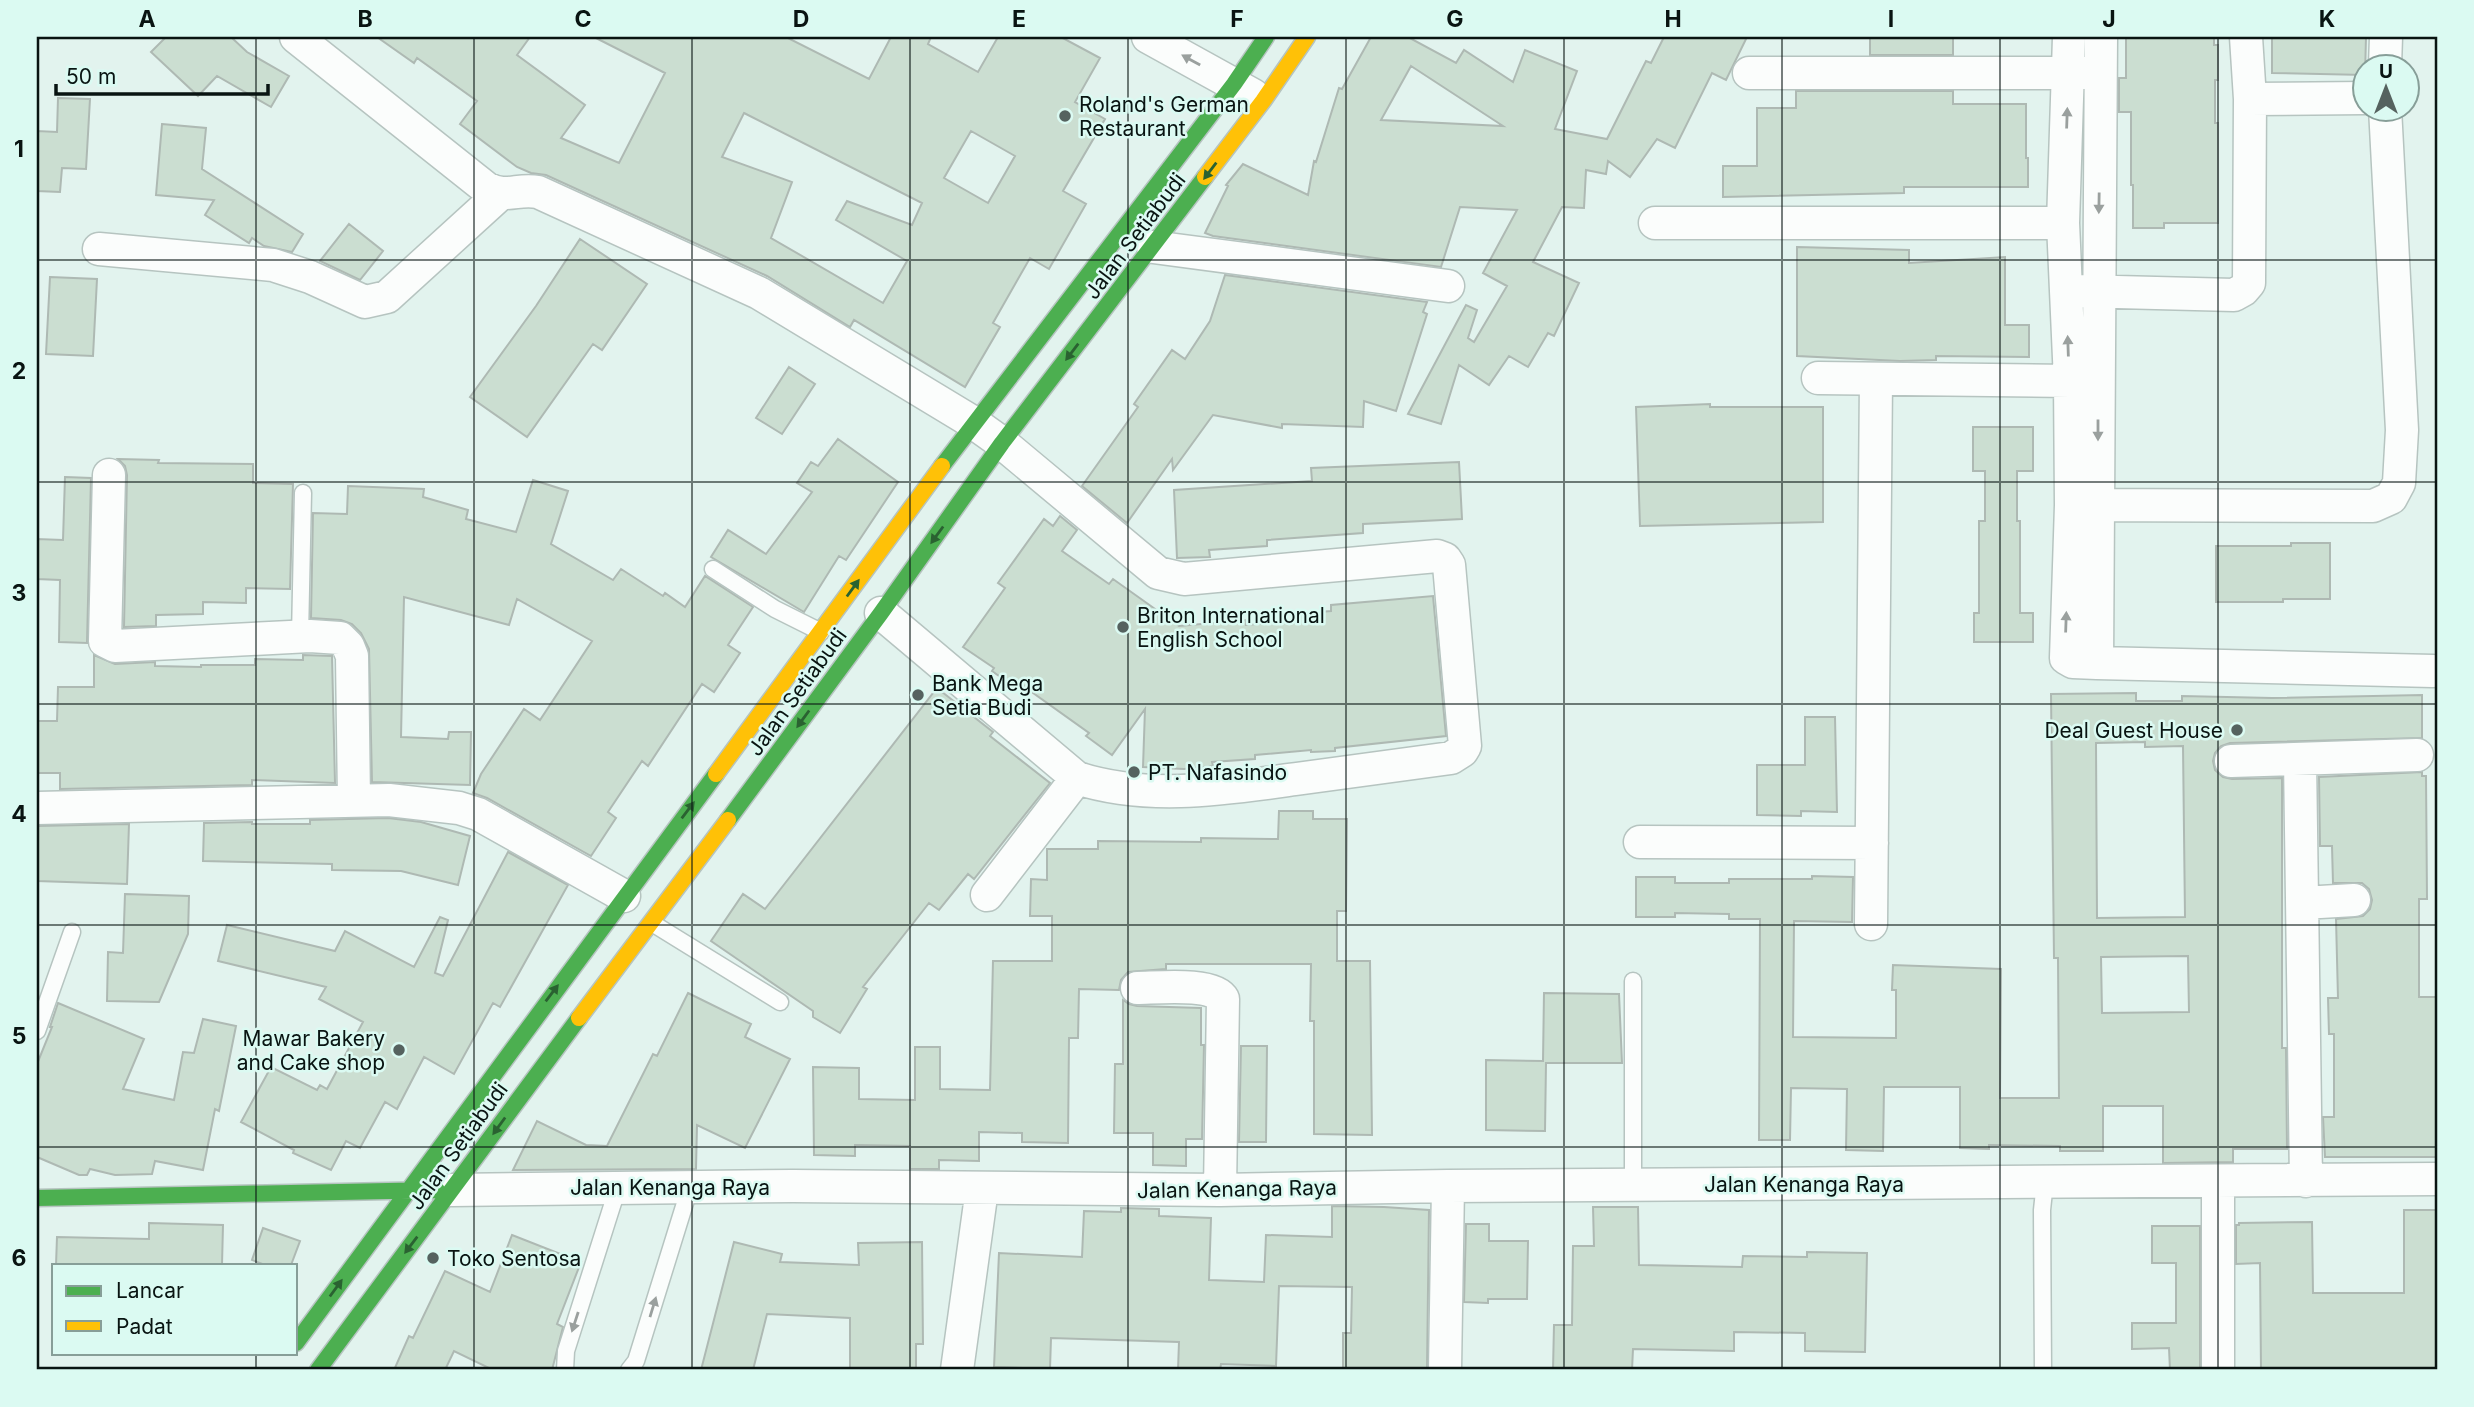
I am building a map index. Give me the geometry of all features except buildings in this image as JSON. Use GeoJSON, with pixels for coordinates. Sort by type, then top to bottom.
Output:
{"type":"FeatureCollection","features":[{"type":"Feature","properties":{"kind":"main road","name":"Jalan Setiabudi"},"geometry":{"type":"LineString","coordinates":[[298,1340],[974,423],[1234,84],[1256,40]]}},
{"type":"Feature","properties":{"kind":"main road","name":"Jalan Setiabudi"},"geometry":{"type":"LineString","coordinates":[[318,1370],[881,613],[1002,443],[1263,101],[1298,49]]}},
{"type":"Feature","properties":{"kind":"main road","name":"Jalan Kenanga Raya"},"geometry":{"type":"LineString","coordinates":[[37,1198],[452,1190]]}},
{"type":"Feature","properties":{"kind":"street"},"geometry":{"type":"LineString","coordinates":[[296,37],[486,188],[499,195]]}},
{"type":"Feature","properties":{"kind":"street"},"geometry":{"type":"LineString","coordinates":[[1148,37],[1263,101]]}},
{"type":"Feature","properties":{"kind":"street"},"geometry":{"type":"LineString","coordinates":[[2068,37],[2063,223],[2070,381],[2085,506],[2096,663],[2433,671]]}},
{"type":"Feature","properties":{"kind":"street"},"geometry":{"type":"LineString","coordinates":[[2085,506],[2098,293],[2101,37]]}},
{"type":"Feature","properties":{"kind":"street"},"geometry":{"type":"LineString","coordinates":[[2066,290],[2234,295],[2247,287],[2250,99],[2246,37]]}},
{"type":"Feature","properties":{"kind":"street"},"geometry":{"type":"LineString","coordinates":[[1256,40],[1298,49]]}},
{"type":"Feature","properties":{"kind":"street"},"geometry":{"type":"LineString","coordinates":[[1749,74],[2100,72]]}},
{"type":"Feature","properties":{"kind":"street"},"geometry":{"type":"LineString","coordinates":[[2250,99],[2352,99]]}},
{"type":"Feature","properties":{"kind":"street"},"geometry":{"type":"LineString","coordinates":[[2085,506],[2373,506],[2391,498],[2399,482],[2402,430],[2386,122]]}},
{"type":"Feature","properties":{"kind":"street"},"geometry":{"type":"LineString","coordinates":[[99,249],[273,265],[310,276],[365,302],[374,302],[387,297],[499,195],[538,192],[760,293],[974,423],[1002,443],[1158,573],[1170,577],[1203,578],[1437,556],[1445,559],[1449,565],[1466,739],[1462,751],[1451,758],[1216,790],[1127,790],[1100,785],[1077,778],[881,613]]}},
{"type":"Feature","properties":{"kind":"street"},"geometry":{"type":"LineString","coordinates":[[1655,223],[2063,223]]}},
{"type":"Feature","properties":{"kind":"street"},"geometry":{"type":"LineString","coordinates":[[1153,247],[1448,286]]}},
{"type":"Feature","properties":{"kind":"street"},"geometry":{"type":"LineString","coordinates":[[1818,378],[2070,381]]}},
{"type":"Feature","properties":{"kind":"street"},"geometry":{"type":"LineString","coordinates":[[1871,923],[1876,380]]}},
{"type":"Feature","properties":{"kind":"street"},"geometry":{"type":"LineString","coordinates":[[109,475],[106,643],[115,646],[326,636],[340,638],[348,646],[352,656],[354,800]]}},
{"type":"Feature","properties":{"kind":"street"},"geometry":{"type":"LineString","coordinates":[[2231,761],[2417,755]]}},
{"type":"Feature","properties":{"kind":"street"},"geometry":{"type":"LineString","coordinates":[[2300,759],[2306,1181]]}},
{"type":"Feature","properties":{"kind":"street"},"geometry":{"type":"LineString","coordinates":[[987,895],[1077,778]]}},
{"type":"Feature","properties":{"kind":"street"},"geometry":{"type":"LineString","coordinates":[[37,808],[389,800],[458,808],[478,814],[624,896]]}},
{"type":"Feature","properties":{"kind":"street"},"geometry":{"type":"LineString","coordinates":[[1640,842],[1872,843]]}},
{"type":"Feature","properties":{"kind":"street"},"geometry":{"type":"LineString","coordinates":[[2303,903],[2354,900]]}},
{"type":"Feature","properties":{"kind":"street"},"geometry":{"type":"LineString","coordinates":[[1138,988],[1208,988],[1221,994],[1220,1190]]}},
{"type":"Feature","properties":{"kind":"street","name":"Jalan Kenanga Raya"},"geometry":{"type":"LineString","coordinates":[[452,1190],[690,1187],[1220,1190],[2437,1179]]}},
{"type":"Feature","properties":{"kind":"street"},"geometry":{"type":"LineString","coordinates":[[2218,1182],[2218,1370]]}},
{"type":"Feature","properties":{"kind":"street"},"geometry":{"type":"LineString","coordinates":[[1445,1370],[1448,1186]]}},
{"type":"Feature","properties":{"kind":"street"},"geometry":{"type":"LineString","coordinates":[[957,1370],[982,1189]]}},
{"type":"Feature","properties":{"kind":"lane"},"geometry":{"type":"LineString","coordinates":[[300,637],[303,493]]}},
{"type":"Feature","properties":{"kind":"lane"},"geometry":{"type":"LineString","coordinates":[[713,569],[775,608],[821,632]]}},
{"type":"Feature","properties":{"kind":"lane"},"geometry":{"type":"LineString","coordinates":[[652,923],[780,1002]]}},
{"type":"Feature","properties":{"kind":"lane"},"geometry":{"type":"LineString","coordinates":[[37,1031],[72,932]]}},
{"type":"Feature","properties":{"kind":"lane"},"geometry":{"type":"LineString","coordinates":[[1633,981],[1633,1185]]}},
{"type":"Feature","properties":{"kind":"lane"},"geometry":{"type":"LineString","coordinates":[[2043,1370],[2042,1210],[2045,1182]]}},
{"type":"Feature","properties":{"kind":"lane"},"geometry":{"type":"LineString","coordinates":[[565,1370],[566,1352],[618,1187]]}},
{"type":"Feature","properties":{"kind":"lane"},"geometry":{"type":"LineString","coordinates":[[629,1370],[636,1361],[690,1187]]}},
{"type":"Feature","properties":{"kind":"traffic: fast"},"geometry":{"type":"LineString","coordinates":[[942,466],[1234,84],[1266,37]]}},
{"type":"Feature","properties":{"kind":"traffic: fast"},"geometry":{"type":"LineString","coordinates":[[728,820],[1002,443],[1205,177]]}},
{"type":"Feature","properties":{"kind":"traffic: fast"},"geometry":{"type":"LineString","coordinates":[[298,1340],[716,774]]}},
{"type":"Feature","properties":{"kind":"traffic: fast"},"geometry":{"type":"LineString","coordinates":[[318,1370],[579,1018]]}},
{"type":"Feature","properties":{"kind":"traffic: fast"},"geometry":{"type":"LineString","coordinates":[[37,1198],[437,1190]]}},
{"type":"Feature","properties":{"kind":"traffic: slow"},"geometry":{"type":"LineString","coordinates":[[1205,177],[1263,101],[1307,37]]}},
{"type":"Feature","properties":{"kind":"traffic: slow"},"geometry":{"type":"LineString","coordinates":[[716,774],[942,466]]}},
{"type":"Feature","properties":{"kind":"traffic: slow"},"geometry":{"type":"LineString","coordinates":[[579,1018],[728,820]]}},
{"type":"Feature","properties":{"kind":"place","name":"Roland's German Restaurant"},"geometry":{"type":"Point","coordinates":[1065,116]}},
{"type":"Feature","properties":{"kind":"place","name":"Briton International English School"},"geometry":{"type":"Point","coordinates":[1123,627]}},
{"type":"Feature","properties":{"kind":"place","name":"Bank Mega Setia Budi"},"geometry":{"type":"Point","coordinates":[918,695]}},
{"type":"Feature","properties":{"kind":"place","name":"Deal Guest House"},"geometry":{"type":"Point","coordinates":[2237,730]}},
{"type":"Feature","properties":{"kind":"place","name":"PT. Nafasindo"},"geometry":{"type":"Point","coordinates":[1134,772]}},
{"type":"Feature","properties":{"kind":"place","name":"Mawar Bakery and Cake shop"},"geometry":{"type":"Point","coordinates":[399,1050]}},
{"type":"Feature","properties":{"kind":"place","name":"Toko Sentosa"},"geometry":{"type":"Point","coordinates":[433,1258]}}]}
